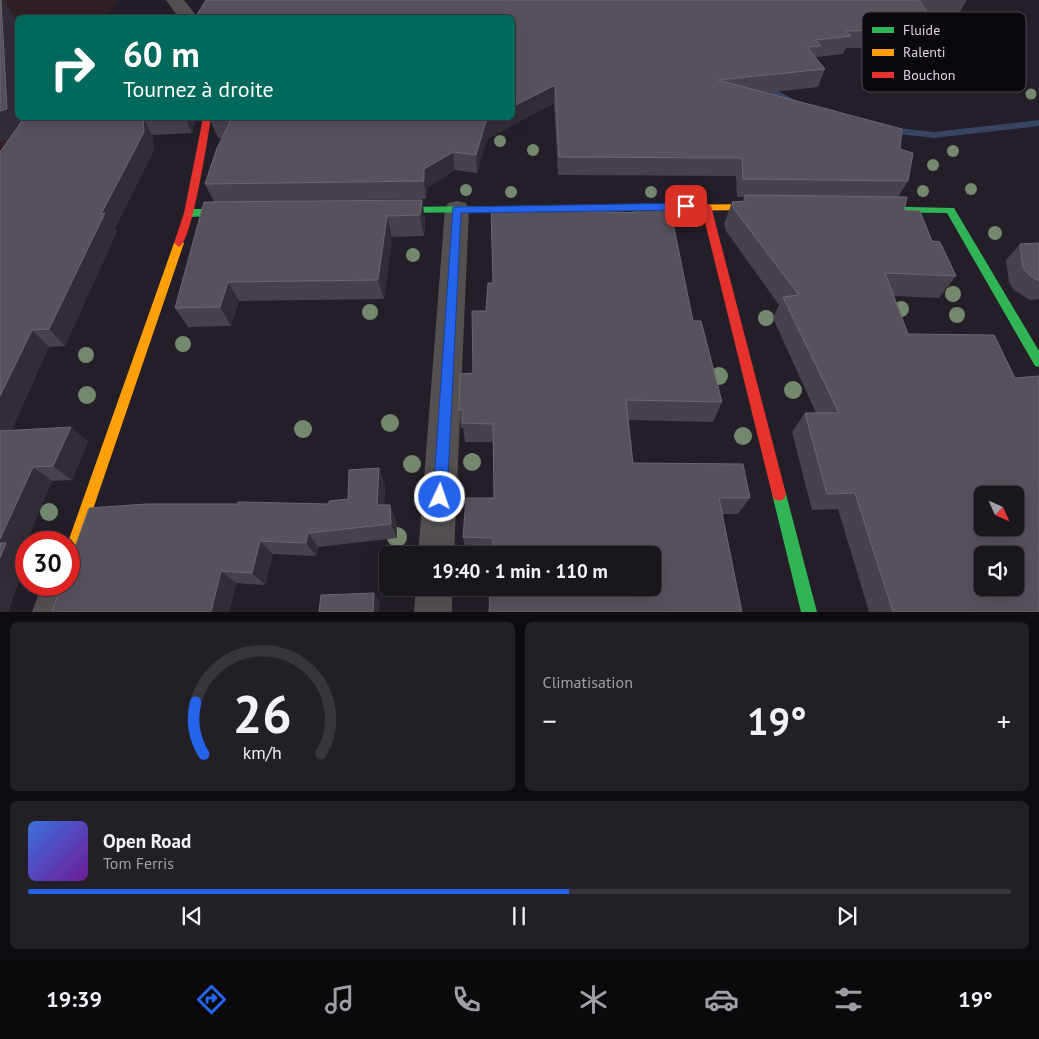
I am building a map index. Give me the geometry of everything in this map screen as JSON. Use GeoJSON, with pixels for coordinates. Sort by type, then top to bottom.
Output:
{"type":"FeatureCollection","features":[{"type":"Feature","properties":{"kind":"street"},"geometry":{"type":"LineString","coordinates":[[174,0],[186,15]]}},
{"type":"Feature","properties":{"kind":"street"},"geometry":{"type":"LineString","coordinates":[[79,531],[188,213],[207,120]]}},
{"type":"Feature","properties":{"kind":"street"},"geometry":{"type":"LineString","coordinates":[[706,206],[809,612]]}},
{"type":"Feature","properties":{"kind":"street"},"geometry":{"type":"LineString","coordinates":[[377,210],[706,206],[784,207]]}},
{"type":"Feature","properties":{"kind":"street"},"geometry":{"type":"LineString","coordinates":[[852,208],[950,210],[1039,362]]}},
{"type":"Feature","properties":{"kind":"street"},"geometry":{"type":"LineString","coordinates":[[437,546],[457,209]]}},
{"type":"Feature","properties":{"kind":"street"},"geometry":{"type":"LineString","coordinates":[[188,213],[248,212]]}},
{"type":"Feature","properties":{"kind":"street"},"geometry":{"type":"LineString","coordinates":[[50,612],[56,596]]}},
{"type":"Feature","properties":{"kind":"street"},"geometry":{"type":"LineString","coordinates":[[433,612],[434,596]]}},
{"type":"Feature","properties":{"kind":"shaded area"},"geometry":{"type":"Polygon","coordinates":[[[0,0],[118,0],[107,15],[15,15],[15,120],[17,120],[0,177],[0,0]]]}},
{"type":"Feature","properties":{"kind":"building"},"geometry":{"type":"Polygon","coordinates":[[[0,0],[7,109],[0,111],[0,0]]]}},
{"type":"Feature","properties":{"kind":"building"},"geometry":{"type":"Polygon","coordinates":[[[206,0],[919,0],[927,12],[862,12],[862,31],[846,31],[851,36],[815,40],[821,46],[807,47],[825,69],[718,80],[902,129],[900,149],[913,153],[908,181],[743,179],[742,158],[559,157],[555,85],[515,105],[515,15],[197,15],[206,0]]]}},
{"type":"Feature","properties":{"kind":"building"},"geometry":{"type":"Polygon","coordinates":[[[23,120],[143,120],[144,132],[101,214],[105,213],[49,329],[32,330],[0,396],[0,152],[23,120]]]}},
{"type":"Feature","properties":{"kind":"building"},"geometry":{"type":"Polygon","coordinates":[[[231,120],[488,120],[486,121],[476,155],[453,152],[424,169],[424,181],[205,184],[217,148],[231,120]]]}},
{"type":"Feature","properties":{"kind":"building"},"geometry":{"type":"Polygon","coordinates":[[[745,195],[907,197],[904,210],[920,211],[932,241],[940,242],[956,276],[885,273],[908,334],[994,335],[1015,378],[1039,376],[1039,612],[893,612],[855,493],[827,494],[805,413],[839,413],[783,297],[799,295],[734,209],[732,202],[745,201],[745,195]]]}},
{"type":"Feature","properties":{"kind":"building"},"geometry":{"type":"Polygon","coordinates":[[[422,200],[420,215],[387,216],[378,280],[228,282],[220,307],[175,308],[204,202],[422,200]]]}},
{"type":"Feature","properties":{"kind":"building"},"geometry":{"type":"Polygon","coordinates":[[[669,203],[693,321],[701,321],[722,402],[626,400],[633,463],[743,464],[750,498],[719,498],[742,612],[489,612],[490,596],[661,596],[661,546],[493,546],[493,538],[463,537],[466,498],[494,498],[493,424],[462,423],[463,410],[459,410],[460,374],[473,373],[472,311],[486,311],[488,283],[493,283],[491,209],[538,208],[538,210],[635,213],[634,205],[669,203]]]}},
{"type":"Feature","properties":{"kind":"building"},"geometry":{"type":"Polygon","coordinates":[[[1039,243],[1039,281],[1029,275],[1023,267],[1020,244],[1039,243]]]}},
{"type":"Feature","properties":{"kind":"building"},"geometry":{"type":"Polygon","coordinates":[[[71,427],[53,466],[33,467],[0,539],[0,431],[71,427]]]}},
{"type":"Feature","properties":{"kind":"building"},"geometry":{"type":"Polygon","coordinates":[[[379,468],[377,505],[390,505],[391,524],[308,533],[306,543],[260,541],[252,573],[221,571],[211,612],[52,612],[57,596],[80,596],[80,533],[89,508],[147,504],[238,504],[238,502],[329,504],[329,501],[348,499],[349,470],[379,468]]]}},
{"type":"Feature","properties":{"kind":"building"},"geometry":{"type":"Polygon","coordinates":[[[0,543],[6,543],[0,558],[0,543]]]}},
{"type":"Feature","properties":{"kind":"building"},"geometry":{"type":"Polygon","coordinates":[[[374,593],[373,612],[319,612],[321,595],[374,593]]]}},
{"type":"Feature","properties":{"kind":"waterway"},"geometry":{"type":"LineString","coordinates":[[761,85],[796,103]]}},
{"type":"Feature","properties":{"kind":"waterway"},"geometry":{"type":"LineString","coordinates":[[888,130],[934,135],[1039,123]]}},
{"type":"Feature","properties":{"kind":"traffic: fast"},"geometry":{"type":"LineString","coordinates":[[385,210],[639,208]]}},
{"type":"Feature","properties":{"kind":"traffic: fast"},"geometry":{"type":"LineString","coordinates":[[867,209],[950,210],[1039,362]]}},
{"type":"Feature","properties":{"kind":"traffic: fast"},"geometry":{"type":"LineString","coordinates":[[189,213],[239,212]]}},
{"type":"Feature","properties":{"kind":"traffic: fast"},"geometry":{"type":"LineString","coordinates":[[779,494],[809,612]]}},
{"type":"Feature","properties":{"kind":"traffic: slow"},"geometry":{"type":"LineString","coordinates":[[639,208],[767,207]]}},
{"type":"Feature","properties":{"kind":"traffic: slow"},"geometry":{"type":"LineString","coordinates":[[79,531],[179,243]]}},
{"type":"Feature","properties":{"kind":"traffic: jam"},"geometry":{"type":"LineString","coordinates":[[179,243],[189,213],[207,120]]}},
{"type":"Feature","properties":{"kind":"traffic: jam"},"geometry":{"type":"LineString","coordinates":[[706,206],[779,494]]}},
{"type":"Feature","properties":{"kind":"route"},"geometry":{"type":"LineString","coordinates":[[440,497],[457,209],[686,206]]}}]}
